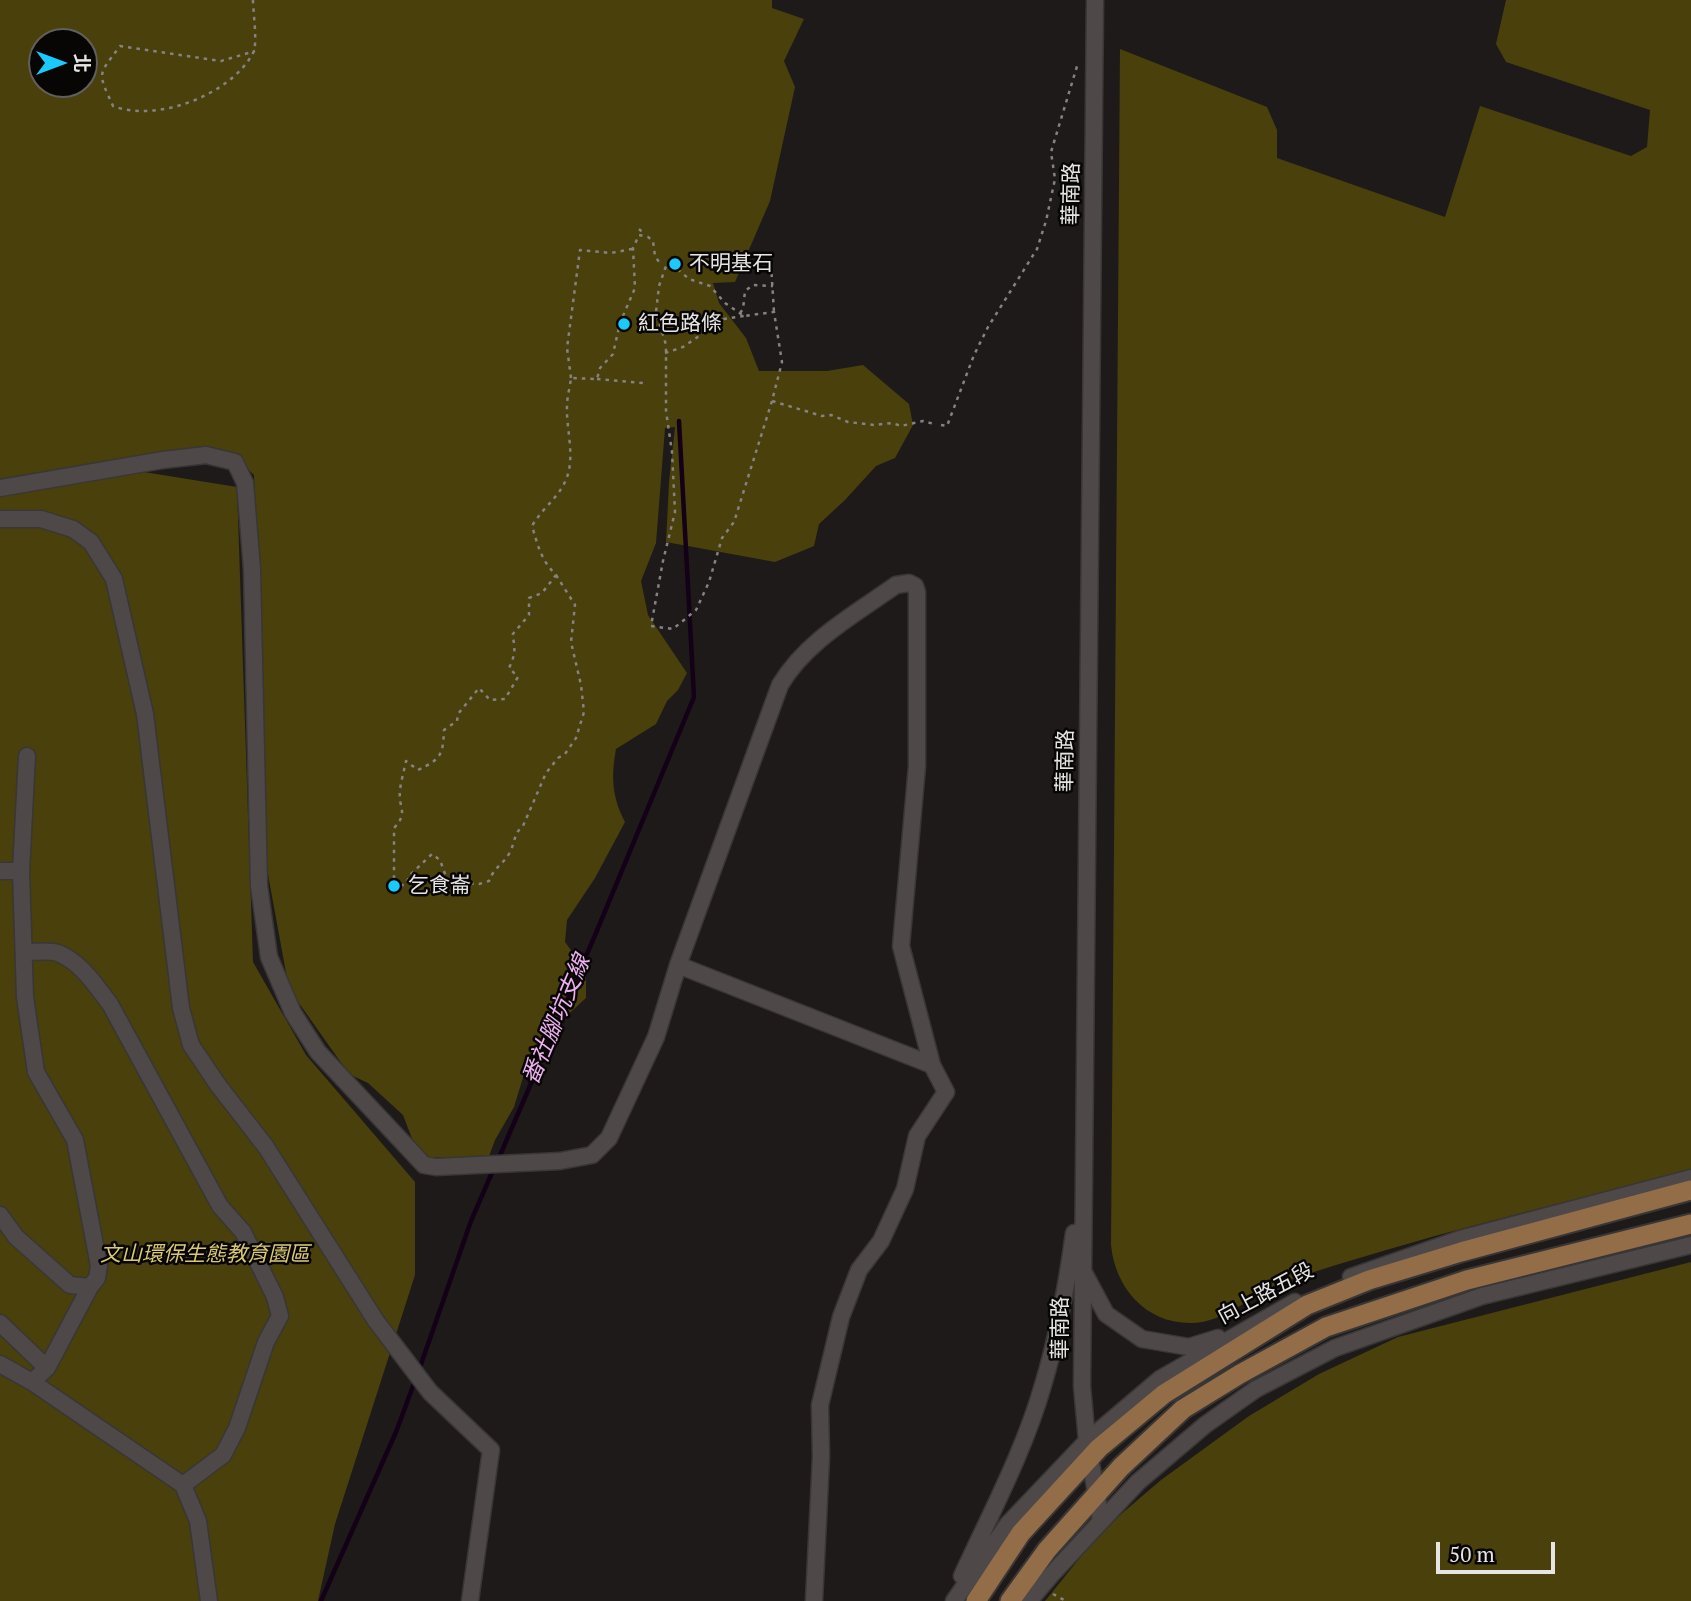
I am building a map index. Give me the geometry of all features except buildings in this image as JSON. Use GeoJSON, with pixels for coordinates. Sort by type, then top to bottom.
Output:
{"type":"FeatureCollection","features":[{"type":"Feature","properties":{"kind":"main road","name":"向上路五段"},"geometry":{"type":"LineString","coordinates":[[976,1601],[1021,1533],[1088,1450],[1164,1394],[1307,1305],[1369,1280],[1461,1252],[1691,1190]]}},
{"type":"Feature","properties":{"kind":"main road"},"geometry":{"type":"LineString","coordinates":[[1010,1601],[1047,1550],[1121,1467],[1183,1409],[1326,1327],[1467,1280],[1691,1224]]}},
{"type":"Feature","properties":{"kind":"street","name":"華南路"},"geometry":{"type":"LineString","coordinates":[[1095,0],[1082,1386],[1088,1450],[1101,1521]]}},
{"type":"Feature","properties":{"kind":"street"},"geometry":{"type":"LineString","coordinates":[[0,488],[206,455],[235,462],[245,483],[252,569],[259,886],[269,957],[293,1013],[318,1052],[424,1165],[436,1167],[561,1161],[592,1155],[609,1138],[656,1037],[678,965],[780,685],[799,658],[826,635],[896,585],[909,583],[915,586],[917,766],[901,946],[932,1065],[946,1092],[916,1136],[905,1189],[881,1241],[859,1270],[841,1317],[820,1405],[821,1457],[814,1601]]}},
{"type":"Feature","properties":{"kind":"street"},"geometry":{"type":"LineString","coordinates":[[0,519],[41,519],[73,528],[91,542],[114,579],[145,714],[181,1008],[191,1045],[266,1147],[376,1321],[430,1392],[491,1450],[470,1601]]}},
{"type":"Feature","properties":{"kind":"street"},"geometry":{"type":"LineString","coordinates":[[27,756],[21,872],[25,997],[36,1072],[75,1140],[99,1266],[97,1278],[47,1368],[32,1382]]}},
{"type":"Feature","properties":{"kind":"street"},"geometry":{"type":"LineString","coordinates":[[0,871],[21,872]]}},
{"type":"Feature","properties":{"kind":"street"},"geometry":{"type":"LineString","coordinates":[[25,952],[57,953],[74,963],[110,1004],[220,1206],[243,1232],[275,1297],[280,1316],[267,1342],[237,1428],[223,1455],[183,1485]]}},
{"type":"Feature","properties":{"kind":"street"},"geometry":{"type":"LineString","coordinates":[[678,965],[932,1065]]}},
{"type":"Feature","properties":{"kind":"street"},"geometry":{"type":"LineString","coordinates":[[952,1601],[1006,1483],[1043,1385],[1068,1273],[1083,1176]]}},
{"type":"Feature","properties":{"kind":"street","name":"向上路五段"},"geometry":{"type":"LineString","coordinates":[[952,1601],[1008,1524],[1160,1379],[1243,1331],[1307,1296],[1421,1252],[1460,1239],[1691,1178]]}},
{"type":"Feature","properties":{"kind":"street"},"geometry":{"type":"LineString","coordinates":[[0,1215],[16,1237],[70,1285],[90,1287]]}},
{"type":"Feature","properties":{"kind":"street"},"geometry":{"type":"LineString","coordinates":[[1029,1601],[1138,1482],[1205,1425],[1256,1389],[1335,1348],[1482,1296],[1691,1245]]}},
{"type":"Feature","properties":{"kind":"street"},"geometry":{"type":"LineString","coordinates":[[1082,1270],[1105,1314],[1142,1339],[1189,1347],[1243,1331]]}},
{"type":"Feature","properties":{"kind":"street"},"geometry":{"type":"LineString","coordinates":[[0,1323],[47,1368]]}},
{"type":"Feature","properties":{"kind":"street"},"geometry":{"type":"LineString","coordinates":[[0,1364],[32,1382],[183,1485],[198,1521],[209,1601]]}},
{"type":"Feature","properties":{"kind":"path"},"geometry":{"type":"LineString","coordinates":[[253,0],[255,51],[236,76],[183,106],[156,112],[126,112],[113,106],[101,80],[102,71],[120,46],[221,61],[255,51]]}},
{"type":"Feature","properties":{"kind":"path"},"geometry":{"type":"LineString","coordinates":[[941,425],[947,426],[974,355],[988,327],[1037,249],[1055,179],[1051,152],[1079,59]]}},
{"type":"Feature","properties":{"kind":"path"},"geometry":{"type":"LineString","coordinates":[[639,229],[653,241],[655,256],[661,265]]}},
{"type":"Feature","properties":{"kind":"path"},"geometry":{"type":"LineString","coordinates":[[597,379],[600,368],[613,354],[620,323],[635,288],[633,248],[639,235],[648,237]]}},
{"type":"Feature","properties":{"kind":"path"},"geometry":{"type":"LineString","coordinates":[[556,575],[542,593],[529,598],[529,615],[512,635],[515,645],[514,660],[509,668],[517,677],[505,699],[490,701],[479,688],[458,714],[457,721],[444,730],[443,750],[437,759],[418,770],[406,761],[400,790],[404,812],[394,828],[394,886],[405,885],[410,875],[432,854],[440,860],[448,882],[479,884],[489,881],[492,870],[509,855],[517,830],[523,826],[546,773],[576,738],[584,712],[571,642],[575,605],[556,575],[545,564],[532,526],[554,501],[566,480],[570,466],[567,404],[571,378],[567,348],[580,250],[611,253],[633,248]]}},
{"type":"Feature","properties":{"kind":"path"},"geometry":{"type":"LineString","coordinates":[[744,316],[725,303],[710,286],[689,279],[674,266],[666,266],[659,286],[656,312],[666,345],[666,411],[672,452],[675,512],[651,626],[673,629],[696,610],[709,582],[722,538],[734,522],[782,362],[774,312],[771,265]]}},
{"type":"Feature","properties":{"kind":"path"},"geometry":{"type":"LineString","coordinates":[[740,313],[746,291],[753,285],[773,286]]}},
{"type":"Feature","properties":{"kind":"path"},"geometry":{"type":"LineString","coordinates":[[1002,294],[1006,299]]}},
{"type":"Feature","properties":{"kind":"path"},"geometry":{"type":"LineString","coordinates":[[665,353],[683,347],[724,319],[774,312]]}},
{"type":"Feature","properties":{"kind":"path"},"geometry":{"type":"LineString","coordinates":[[571,378],[643,383]]}},
{"type":"Feature","properties":{"kind":"path"},"geometry":{"type":"LineString","coordinates":[[772,401],[848,422],[901,426],[923,421],[934,424]]}},
{"type":"Feature","properties":{"kind":"green space"},"geometry":{"type":"Polygon","coordinates":[[[0,0],[772,0],[772,8],[804,19],[784,61],[795,87],[770,201],[735,282],[713,283],[719,303],[746,338],[759,371],[827,371],[863,365],[909,404],[913,425],[895,458],[876,466],[819,524],[814,546],[775,562],[666,542],[675,427],[665,428],[656,543],[641,581],[648,615],[687,673],[678,690],[667,701],[656,724],[616,749],[614,787],[617,804],[625,822],[595,878],[567,920],[565,942],[586,971],[586,998],[541,1039],[525,1071],[514,1107],[495,1140],[488,1159],[419,1157],[403,1115],[368,1083],[349,1074],[289,989],[265,858],[254,475],[232,454],[191,451],[0,479],[0,0]]]}},
{"type":"Feature","properties":{"kind":"green space"},"geometry":{"type":"Polygon","coordinates":[[[1506,0],[1691,0],[1691,1171],[1437,1236],[1286,1281],[1228,1313],[1204,1322],[1174,1321],[1159,1317],[1135,1300],[1119,1275],[1111,1245],[1120,49],[1267,107],[1277,130],[1277,158],[1445,217],[1480,106],[1631,156],[1647,147],[1650,110],[1506,62],[1496,44],[1506,0]]]}},
{"type":"Feature","properties":{"kind":"green space","name":"文山環保生態教育園區"},"geometry":{"type":"Polygon","coordinates":[[[144,472],[237,487],[253,962],[306,1055],[415,1182],[415,1275],[335,1524],[318,1601],[0,1601],[0,496],[144,472]]]}},
{"type":"Feature","properties":{"kind":"green space"},"geometry":{"type":"Polygon","coordinates":[[[1691,1262],[1691,1601],[1045,1601],[1113,1521],[1161,1480],[1249,1416],[1319,1374],[1398,1337],[1691,1262]]]}},
{"type":"Feature","properties":{"kind":"waterway","name":"番社腳坑支線"},"geometry":{"type":"LineString","coordinates":[[498,1160],[694,697],[679,421]]}},
{"type":"Feature","properties":{"kind":"waterway","name":"番社腳坑支線"},"geometry":{"type":"LineString","coordinates":[[419,1370],[471,1221],[494,1168]]}},
{"type":"Feature","properties":{"kind":"waterway","name":"番社腳坑支線"},"geometry":{"type":"LineString","coordinates":[[321,1601],[396,1432],[416,1378]]}},
{"type":"Feature","properties":{"kind":"place","name":"不明基石"},"geometry":{"type":"Point","coordinates":[675,264]}},
{"type":"Feature","properties":{"kind":"place","name":"紅色路條"},"geometry":{"type":"Point","coordinates":[624,324]}},
{"type":"Feature","properties":{"kind":"place","name":"乞食崙"},"geometry":{"type":"Point","coordinates":[394,886]}}]}
